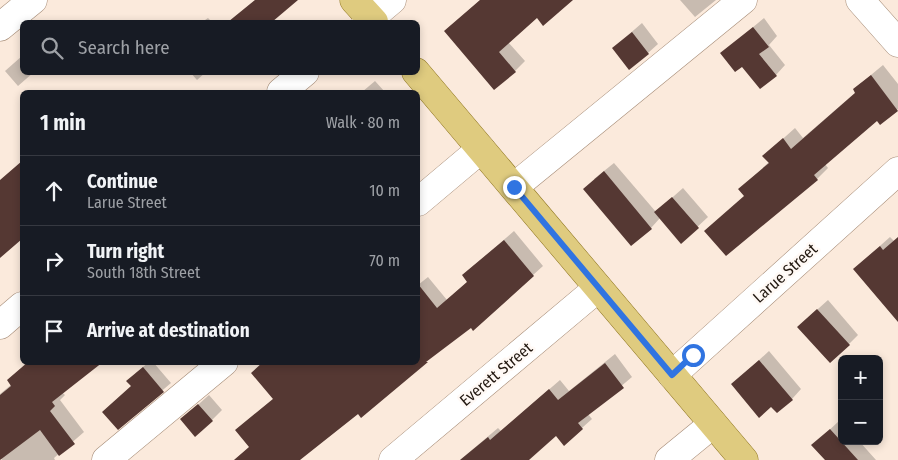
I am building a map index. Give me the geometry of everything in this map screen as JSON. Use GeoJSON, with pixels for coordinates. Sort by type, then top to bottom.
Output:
{"type":"FeatureCollection","features":[{"type":"Feature","properties":{"kind":"main road"},"geometry":{"type":"LineString","coordinates":[[418,75],[744,460]]}},
{"type":"Feature","properties":{"kind":"street"},"geometry":{"type":"LineString","coordinates":[[0,27],[33,0]]}},
{"type":"Feature","properties":{"kind":"street"},"geometry":{"type":"LineString","coordinates":[[366,16],[392,0]]}},
{"type":"Feature","properties":{"kind":"street"},"geometry":{"type":"LineString","coordinates":[[514,187],[743,0]]}},
{"type":"Feature","properties":{"kind":"street"},"geometry":{"type":"LineString","coordinates":[[860,0],[898,43]]}},
{"type":"Feature","properties":{"kind":"street"},"geometry":{"type":"LineString","coordinates":[[283,90],[301,75]]}},
{"type":"Feature","properties":{"kind":"street"},"geometry":{"type":"LineString","coordinates":[[420,200],[480,150]]}},
{"type":"Feature","properties":{"kind":"street","name":"Larue Street"},"geometry":{"type":"LineString","coordinates":[[672,375],[898,171]]}},
{"type":"Feature","properties":{"kind":"street","name":"Everett Street"},"geometry":{"type":"LineString","coordinates":[[394,460],[598,288]]}},
{"type":"Feature","properties":{"kind":"street"},"geometry":{"type":"LineString","coordinates":[[0,323],[20,308]]}},
{"type":"Feature","properties":{"kind":"street"},"geometry":{"type":"LineString","coordinates":[[106,460],[220,365]]}},
{"type":"Feature","properties":{"kind":"street"},"geometry":{"type":"LineString","coordinates":[[669,460],[713,424]]}},
{"type":"Feature","properties":{"kind":"building"},"geometry":{"type":"Polygon","coordinates":[[[255,0],[298,0],[274,20],[230,20],[255,0]]]}},
{"type":"Feature","properties":{"kind":"building"},"geometry":{"type":"Polygon","coordinates":[[[480,0],[573,0],[543,26],[537,18],[499,52],[516,72],[494,90],[444,31],[480,0]]]}},
{"type":"Feature","properties":{"kind":"building"},"geometry":{"type":"Polygon","coordinates":[[[753,27],[769,47],[759,54],[777,76],[760,89],[742,67],[735,72],[720,53],[753,27]]]}},
{"type":"Feature","properties":{"kind":"building"},"geometry":{"type":"Polygon","coordinates":[[[632,32],[649,54],[629,70],[612,48],[632,32]]]}},
{"type":"Feature","properties":{"kind":"building"},"geometry":{"type":"Polygon","coordinates":[[[871,75],[898,111],[880,125],[877,121],[814,175],[818,180],[726,256],[704,231],[744,196],[738,189],[769,163],[762,156],[783,138],[791,149],[855,93],[853,89],[871,75]]]}},
{"type":"Feature","properties":{"kind":"building"},"geometry":{"type":"Polygon","coordinates":[[[20,163],[20,241],[0,258],[0,180],[20,163]]]}},
{"type":"Feature","properties":{"kind":"building"},"geometry":{"type":"Polygon","coordinates":[[[604,171],[652,229],[631,246],[583,189],[604,171]]]}},
{"type":"Feature","properties":{"kind":"building"},"geometry":{"type":"Polygon","coordinates":[[[672,197],[699,228],[681,244],[654,212],[672,197]]]}},
{"type":"Feature","properties":{"kind":"building"},"geometry":{"type":"Polygon","coordinates":[[[898,237],[898,322],[853,269],[880,246],[883,250],[898,237]]]}},
{"type":"Feature","properties":{"kind":"building"},"geometry":{"type":"Polygon","coordinates":[[[504,240],[534,276],[473,331],[471,328],[426,362],[428,362],[361,418],[358,414],[300,460],[234,460],[249,447],[235,430],[273,399],[251,373],[260,365],[420,365],[420,287],[437,308],[467,282],[462,275],[504,240]]]}},
{"type":"Feature","properties":{"kind":"building"},"geometry":{"type":"Polygon","coordinates":[[[817,309],[850,345],[830,363],[797,327],[817,309]]]}},
{"type":"Feature","properties":{"kind":"building"},"geometry":{"type":"Polygon","coordinates":[[[759,360],[793,400],[777,413],[771,407],[759,418],[731,384],[759,360]]]}},
{"type":"Feature","properties":{"kind":"building"},"geometry":{"type":"Polygon","coordinates":[[[605,363],[624,388],[578,423],[583,429],[564,446],[556,436],[529,460],[460,460],[488,437],[490,440],[549,389],[558,400],[605,363]]]}},
{"type":"Feature","properties":{"kind":"building"},"geometry":{"type":"Polygon","coordinates":[[[24,365],[99,365],[52,402],[55,406],[50,411],[75,444],[59,456],[40,430],[0,460],[0,395],[11,386],[7,380],[24,365]]]}},
{"type":"Feature","properties":{"kind":"building"},"geometry":{"type":"Polygon","coordinates":[[[143,367],[164,392],[118,430],[102,412],[131,386],[126,381],[143,367]]]}},
{"type":"Feature","properties":{"kind":"building"},"geometry":{"type":"Polygon","coordinates":[[[198,404],[213,421],[195,437],[180,419],[198,404]]]}},
{"type":"Feature","properties":{"kind":"building"},"geometry":{"type":"Polygon","coordinates":[[[830,429],[838,438],[838,445],[844,445],[858,460],[825,460],[811,445],[830,429]]]}},
{"type":"Feature","properties":{"kind":"route"},"geometry":{"type":"LineString","coordinates":[[514,187],[672,375],[693,355]]}}]}
